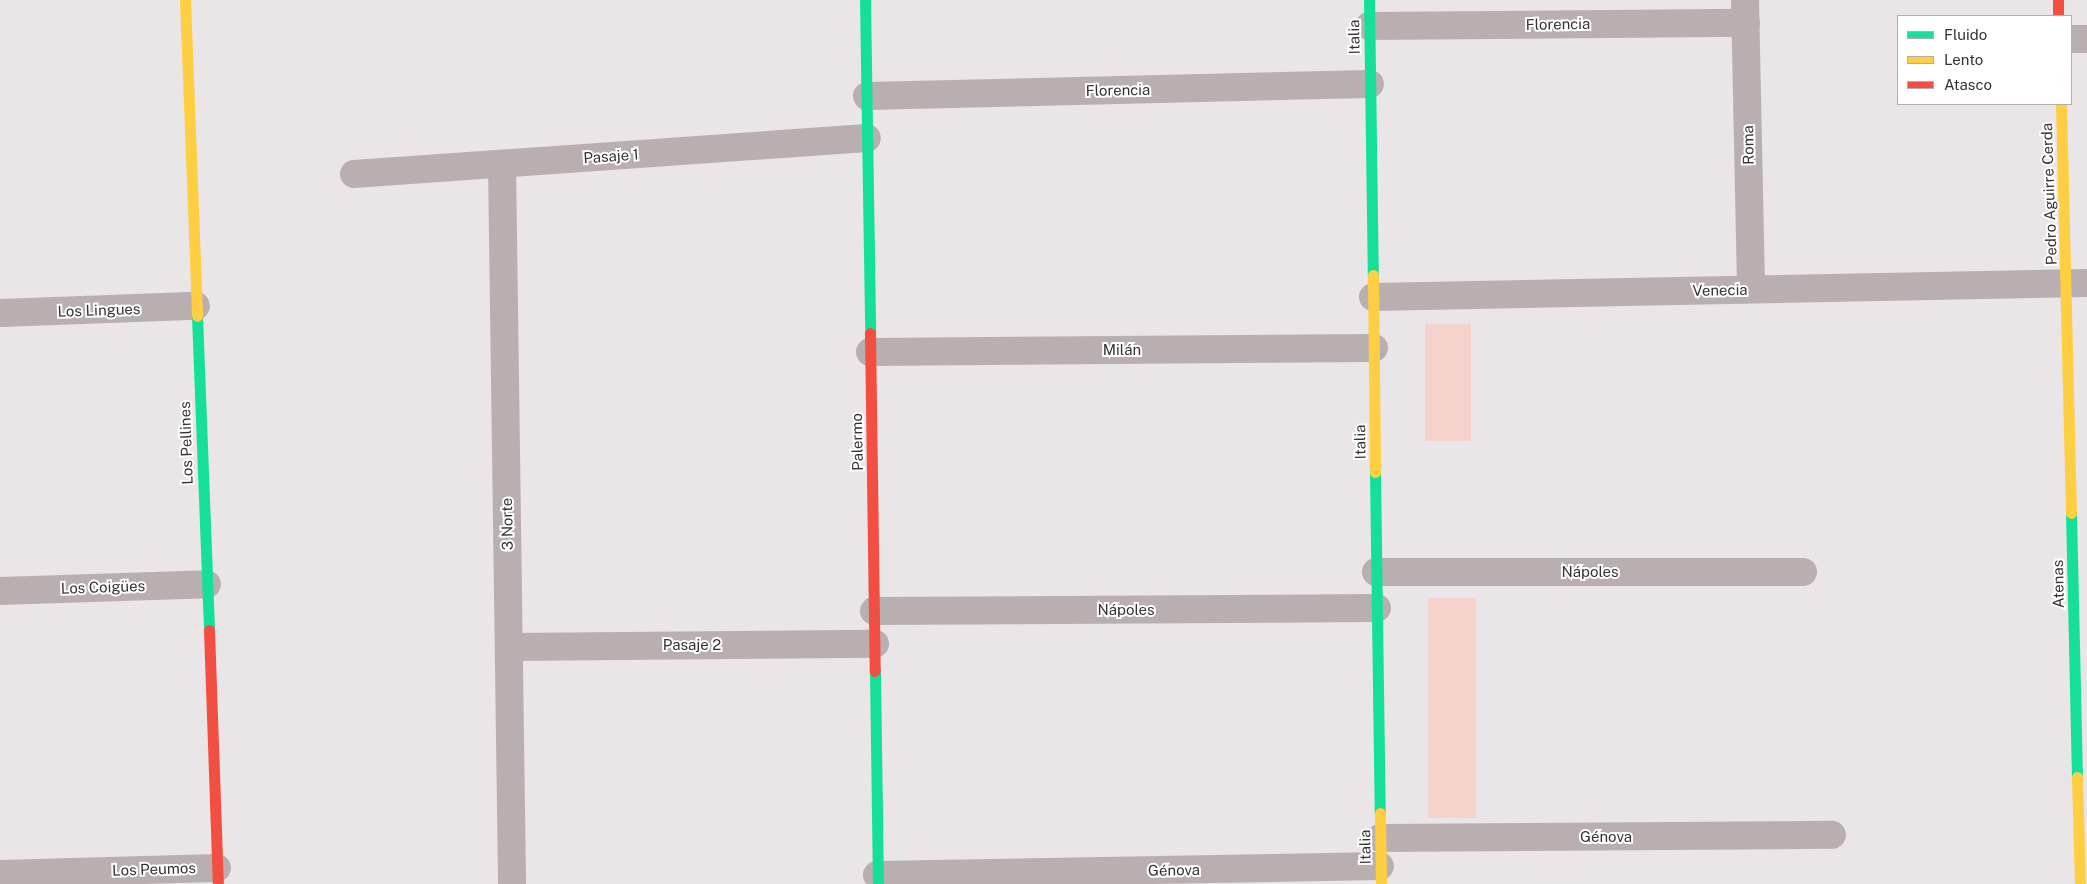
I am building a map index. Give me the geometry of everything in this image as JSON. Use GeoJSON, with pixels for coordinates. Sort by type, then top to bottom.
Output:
{"type":"FeatureCollection","features":[{"type":"Feature","properties":{"kind":"street","name":"Los Pellines"},"geometry":{"type":"LineString","coordinates":[[185,0],[218,876]]}},
{"type":"Feature","properties":{"kind":"street","name":"Palermo"},"geometry":{"type":"LineString","coordinates":[[865,0],[878,880]]}},
{"type":"Feature","properties":{"kind":"street"},"geometry":{"type":"LineString","coordinates":[[2058,0],[2058,15]]}},
{"type":"Feature","properties":{"kind":"street","name":"Florencia"},"geometry":{"type":"LineString","coordinates":[[1369,13],[1746,11]]}},
{"type":"Feature","properties":{"kind":"street","name":"Roma"},"geometry":{"type":"LineString","coordinates":[[1746,11],[1751,290]]}},
{"type":"Feature","properties":{"kind":"street","name":"Italia"},"geometry":{"type":"LineString","coordinates":[[1369,13],[1380,875]]}},
{"type":"Feature","properties":{"kind":"street"},"geometry":{"type":"LineString","coordinates":[[2072,39],[2087,39]]}},
{"type":"Feature","properties":{"kind":"street","name":"Florencia"},"geometry":{"type":"LineString","coordinates":[[867,96],[1370,84]]}},
{"type":"Feature","properties":{"kind":"street","name":"Pedro Aguirre Cerda"},"geometry":{"type":"LineString","coordinates":[[2061,105],[2077,283]]}},
{"type":"Feature","properties":{"kind":"street","name":"Pasaje 1"},"geometry":{"type":"LineString","coordinates":[[354,174],[867,138]]}},
{"type":"Feature","properties":{"kind":"street","name":"3 Norte"},"geometry":{"type":"LineString","coordinates":[[502,164],[512,884]]}},
{"type":"Feature","properties":{"kind":"street","name":"Venecia"},"geometry":{"type":"LineString","coordinates":[[1373,297],[2077,283]]}},
{"type":"Feature","properties":{"kind":"street","name":"Atenas"},"geometry":{"type":"LineString","coordinates":[[2077,283],[2080,884]]}},
{"type":"Feature","properties":{"kind":"street","name":"Los Lingues"},"geometry":{"type":"LineString","coordinates":[[1,313],[196,306]]}},
{"type":"Feature","properties":{"kind":"street","name":"Milán"},"geometry":{"type":"LineString","coordinates":[[870,352],[1374,348]]}},
{"type":"Feature","properties":{"kind":"street","name":"Nápoles"},"geometry":{"type":"LineString","coordinates":[[1376,572],[1803,572]]}},
{"type":"Feature","properties":{"kind":"street","name":"Los Coigües"},"geometry":{"type":"LineString","coordinates":[[0,591],[207,584]]}},
{"type":"Feature","properties":{"kind":"street","name":"Nápoles"},"geometry":{"type":"LineString","coordinates":[[874,611],[1377,608]]}},
{"type":"Feature","properties":{"kind":"street","name":"Pasaje 2"},"geometry":{"type":"LineString","coordinates":[[509,646],[874,644]]}},
{"type":"Feature","properties":{"kind":"street","name":"Génova"},"geometry":{"type":"LineString","coordinates":[[1380,838],[1832,835]]}},
{"type":"Feature","properties":{"kind":"street","name":"Los Peumos"},"geometry":{"type":"LineString","coordinates":[[0,874],[218,876]]}},
{"type":"Feature","properties":{"kind":"street","name":"Génova"},"geometry":{"type":"LineString","coordinates":[[878,880],[1380,875]]}},
{"type":"Feature","properties":{"kind":"shaded area"},"geometry":{"type":"Polygon","coordinates":[[[1425,324],[1471,324],[1471,441],[1425,441],[1425,324]]]}},
{"type":"Feature","properties":{"kind":"shaded area"},"geometry":{"type":"Polygon","coordinates":[[[1428,598],[1476,598],[1476,818],[1428,818],[1428,598]]]}},
{"type":"Feature","properties":{"kind":"traffic: fast"},"geometry":{"type":"LineString","coordinates":[[865,0],[870,333]]}},
{"type":"Feature","properties":{"kind":"traffic: fast"},"geometry":{"type":"LineString","coordinates":[[1369,0],[1373,275]]}},
{"type":"Feature","properties":{"kind":"traffic: fast"},"geometry":{"type":"LineString","coordinates":[[197,316],[209,630]]}},
{"type":"Feature","properties":{"kind":"traffic: fast"},"geometry":{"type":"LineString","coordinates":[[1375,472],[1380,813]]}},
{"type":"Feature","properties":{"kind":"traffic: fast"},"geometry":{"type":"LineString","coordinates":[[2071,513],[2077,777]]}},
{"type":"Feature","properties":{"kind":"traffic: fast"},"geometry":{"type":"LineString","coordinates":[[875,671],[878,884]]}},
{"type":"Feature","properties":{"kind":"traffic: slow"},"geometry":{"type":"LineString","coordinates":[[185,0],[197,316]]}},
{"type":"Feature","properties":{"kind":"traffic: slow"},"geometry":{"type":"LineString","coordinates":[[2061,105],[2071,513]]}},
{"type":"Feature","properties":{"kind":"traffic: slow"},"geometry":{"type":"LineString","coordinates":[[1373,275],[1375,472]]}},
{"type":"Feature","properties":{"kind":"traffic: slow"},"geometry":{"type":"LineString","coordinates":[[2077,777],[2080,884]]}},
{"type":"Feature","properties":{"kind":"traffic: slow"},"geometry":{"type":"LineString","coordinates":[[1380,813],[1381,884]]}},
{"type":"Feature","properties":{"kind":"traffic: jam"},"geometry":{"type":"LineString","coordinates":[[2058,0],[2058,15]]}},
{"type":"Feature","properties":{"kind":"traffic: jam"},"geometry":{"type":"LineString","coordinates":[[870,333],[875,671]]}},
{"type":"Feature","properties":{"kind":"traffic: jam"},"geometry":{"type":"LineString","coordinates":[[209,630],[218,884]]}}]}
